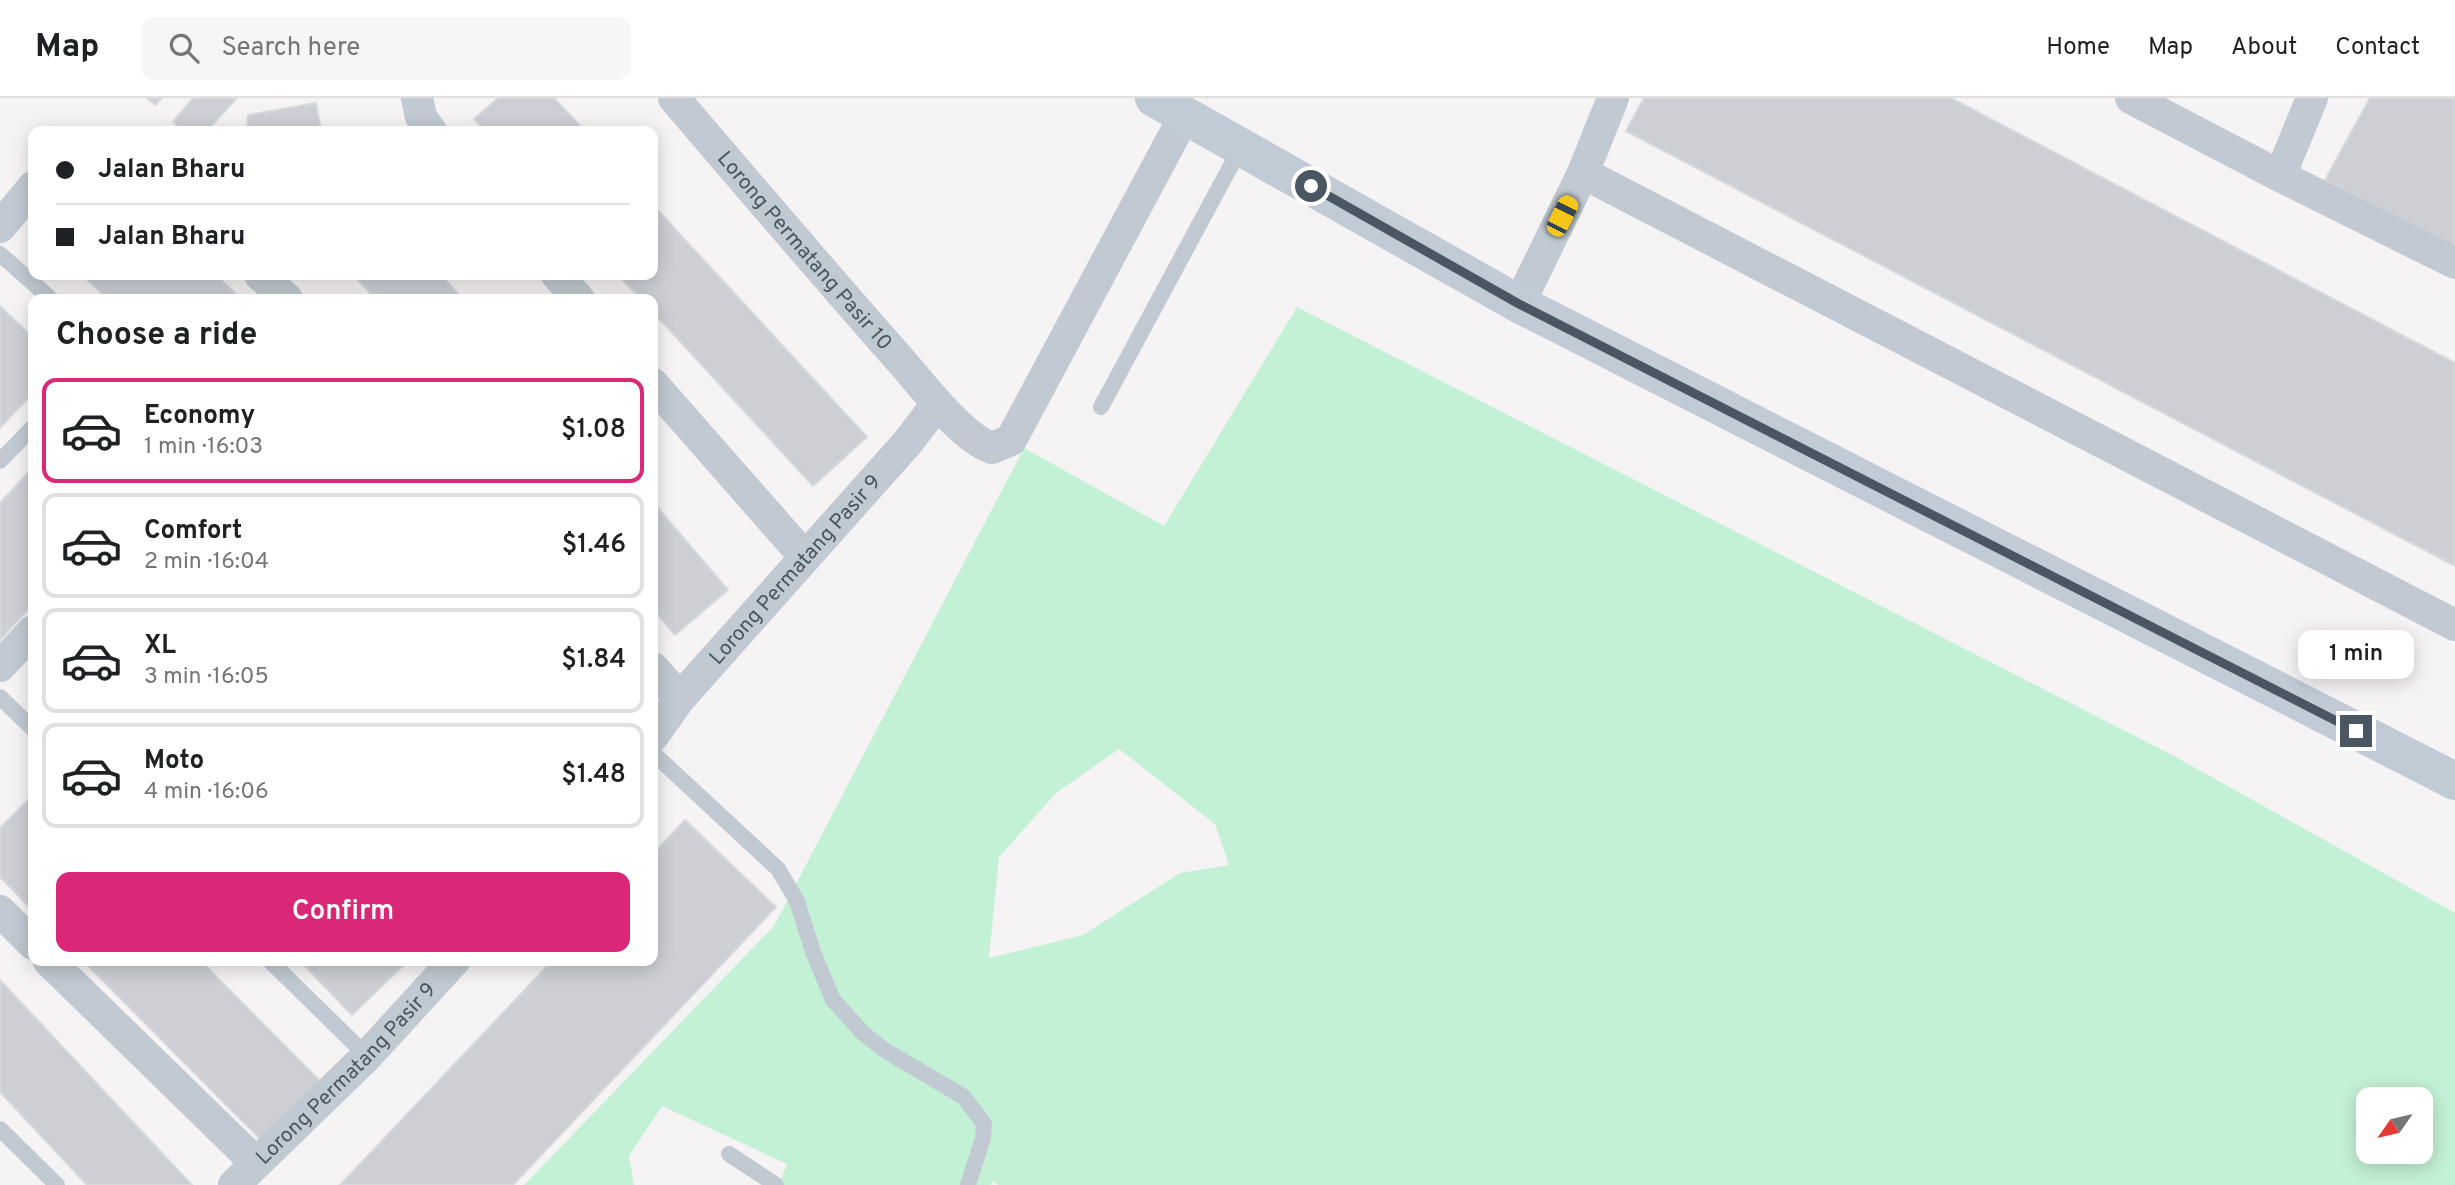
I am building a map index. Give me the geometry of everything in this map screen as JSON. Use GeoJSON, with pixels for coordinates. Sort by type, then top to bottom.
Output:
{"type":"FeatureCollection","features":[{"type":"Feature","properties":{"kind":"main road"},"geometry":{"type":"LineString","coordinates":[[1170,107],[1519,304],[2455,781]]}},
{"type":"Feature","properties":{"kind":"street"},"geometry":{"type":"LineString","coordinates":[[417,98],[421,117],[427,126]]}},
{"type":"Feature","properties":{"kind":"street","name":"Lorong Permatang Pasir 10"},"geometry":{"type":"LineString","coordinates":[[674,98],[937,404],[982,445],[992,448],[1011,440],[1170,107]]}},
{"type":"Feature","properties":{"kind":"street"},"geometry":{"type":"LineString","coordinates":[[1519,304],[1583,173],[1613,98]]}},
{"type":"Feature","properties":{"kind":"street"},"geometry":{"type":"LineString","coordinates":[[2131,98],[2455,264]]}},
{"type":"Feature","properties":{"kind":"street"},"geometry":{"type":"LineString","coordinates":[[2280,176],[2312,98]]}},
{"type":"Feature","properties":{"kind":"street"},"geometry":{"type":"LineString","coordinates":[[1583,173],[2455,625]]}},
{"type":"Feature","properties":{"kind":"street"},"geometry":{"type":"LineString","coordinates":[[0,227],[28,193]]}},
{"type":"Feature","properties":{"kind":"street"},"geometry":{"type":"LineString","coordinates":[[266,280],[281,294]]}},
{"type":"Feature","properties":{"kind":"street"},"geometry":{"type":"LineString","coordinates":[[562,280],[574,294]]}},
{"type":"Feature","properties":{"kind":"street"},"geometry":{"type":"LineString","coordinates":[[658,390],[804,556]]}},
{"type":"Feature","properties":{"kind":"street","name":"Lorong Permatang Pasir 9"},"geometry":{"type":"LineString","coordinates":[[658,729],[680,698],[908,442],[937,404]]}},
{"type":"Feature","properties":{"kind":"street"},"geometry":{"type":"LineString","coordinates":[[0,666],[28,636]]}},
{"type":"Feature","properties":{"kind":"street"},"geometry":{"type":"LineString","coordinates":[[658,674],[680,698]]}},
{"type":"Feature","properties":{"kind":"street"},"geometry":{"type":"LineString","coordinates":[[0,911],[28,939]]}},
{"type":"Feature","properties":{"kind":"street"},"geometry":{"type":"LineString","coordinates":[[54,966],[256,1162]]}},
{"type":"Feature","properties":{"kind":"street","name":"Lorong Permatang Pasir 9"},"geometry":{"type":"LineString","coordinates":[[234,1185],[367,1056],[449,966]]}},
{"type":"Feature","properties":{"kind":"lane"},"geometry":{"type":"LineString","coordinates":[[1101,407],[1241,146]]}},
{"type":"Feature","properties":{"kind":"lane"},"geometry":{"type":"LineString","coordinates":[[0,254],[28,279]]}},
{"type":"Feature","properties":{"kind":"lane"},"geometry":{"type":"LineString","coordinates":[[29,280],[45,294]]}},
{"type":"Feature","properties":{"kind":"lane"},"geometry":{"type":"LineString","coordinates":[[0,461],[28,433]]}},
{"type":"Feature","properties":{"kind":"lane"},"geometry":{"type":"LineString","coordinates":[[0,697],[28,724]]}},
{"type":"Feature","properties":{"kind":"lane"},"geometry":{"type":"LineString","coordinates":[[658,758],[778,869],[797,901],[813,952],[834,999],[864,1034],[886,1051],[964,1097],[984,1124],[983,1138],[968,1185]]}},
{"type":"Feature","properties":{"kind":"lane"},"geometry":{"type":"LineString","coordinates":[[275,966],[367,1056]]}},
{"type":"Feature","properties":{"kind":"lane"},"geometry":{"type":"LineString","coordinates":[[0,1129],[57,1185]]}},
{"type":"Feature","properties":{"kind":"lane"},"geometry":{"type":"LineString","coordinates":[[729,1154],[776,1185]]}},
{"type":"Feature","properties":{"kind":"green space"},"geometry":{"type":"Polygon","coordinates":[[[1297,307],[2174,756],[2455,913],[2455,1185],[998,1185],[993,1181],[991,1185],[779,1185],[787,1164],[662,1106],[629,1156],[634,1185],[524,1185],[774,926],[1024,448],[1164,526],[1297,307]],[[1119,749],[1056,793],[999,857],[989,958],[1083,935],[1180,873],[1229,865],[1215,824],[1119,749]]]}},
{"type":"Feature","properties":{"kind":"building"},"geometry":{"type":"Polygon","coordinates":[[[147,98],[162,98],[155,105],[147,98]]]}},
{"type":"Feature","properties":{"kind":"building"},"geometry":{"type":"Polygon","coordinates":[[[193,98],[237,98],[212,126],[177,126],[173,122],[193,98]]]}},
{"type":"Feature","properties":{"kind":"building"},"geometry":{"type":"Polygon","coordinates":[[[498,98],[554,98],[580,126],[480,126],[474,119],[498,98]]]}},
{"type":"Feature","properties":{"kind":"building"},"geometry":{"type":"Polygon","coordinates":[[[1644,98],[1951,98],[2455,363],[2455,566],[1626,131],[1644,98]]]}},
{"type":"Feature","properties":{"kind":"building"},"geometry":{"type":"Polygon","coordinates":[[[2370,98],[2455,98],[2455,248],[2325,180],[2370,98]]]}},
{"type":"Feature","properties":{"kind":"building"},"geometry":{"type":"Polygon","coordinates":[[[316,103],[320,126],[247,126],[248,115],[316,103]]]}},
{"type":"Feature","properties":{"kind":"building"},"geometry":{"type":"Polygon","coordinates":[[[658,210],[867,437],[813,486],[658,317],[658,294],[636,294],[623,280],[658,280],[658,210]]]}},
{"type":"Feature","properties":{"kind":"building"},"geometry":{"type":"Polygon","coordinates":[[[87,280],[221,280],[236,294],[103,294],[87,280]]]}},
{"type":"Feature","properties":{"kind":"building"},"geometry":{"type":"Polygon","coordinates":[[[358,280],[446,280],[458,294],[371,294],[358,280]]]}},
{"type":"Feature","properties":{"kind":"building"},"geometry":{"type":"Polygon","coordinates":[[[0,306],[28,333],[28,398],[0,428],[0,306]]]}},
{"type":"Feature","properties":{"kind":"building"},"geometry":{"type":"Polygon","coordinates":[[[28,472],[28,609],[0,640],[0,503],[28,472]]]}},
{"type":"Feature","properties":{"kind":"building"},"geometry":{"type":"Polygon","coordinates":[[[658,508],[728,590],[675,635],[658,615],[658,508]]]}},
{"type":"Feature","properties":{"kind":"building"},"geometry":{"type":"Polygon","coordinates":[[[28,800],[28,906],[0,877],[0,828],[28,800]]]}},
{"type":"Feature","properties":{"kind":"building"},"geometry":{"type":"Polygon","coordinates":[[[685,820],[776,907],[513,1185],[340,1185],[547,966],[658,966],[658,849],[685,820]]]}},
{"type":"Feature","properties":{"kind":"building"},"geometry":{"type":"Polygon","coordinates":[[[88,966],[206,966],[323,1084],[264,1143],[88,966]]]}},
{"type":"Feature","properties":{"kind":"building"},"geometry":{"type":"Polygon","coordinates":[[[305,966],[403,966],[352,1015],[305,966]]]}},
{"type":"Feature","properties":{"kind":"building"},"geometry":{"type":"Polygon","coordinates":[[[0,980],[192,1185],[87,1185],[0,1092],[0,980]]]}},
{"type":"Feature","properties":{"kind":"route"},"geometry":{"type":"LineString","coordinates":[[1311,186],[1519,304],[2356,731]]}}]}
